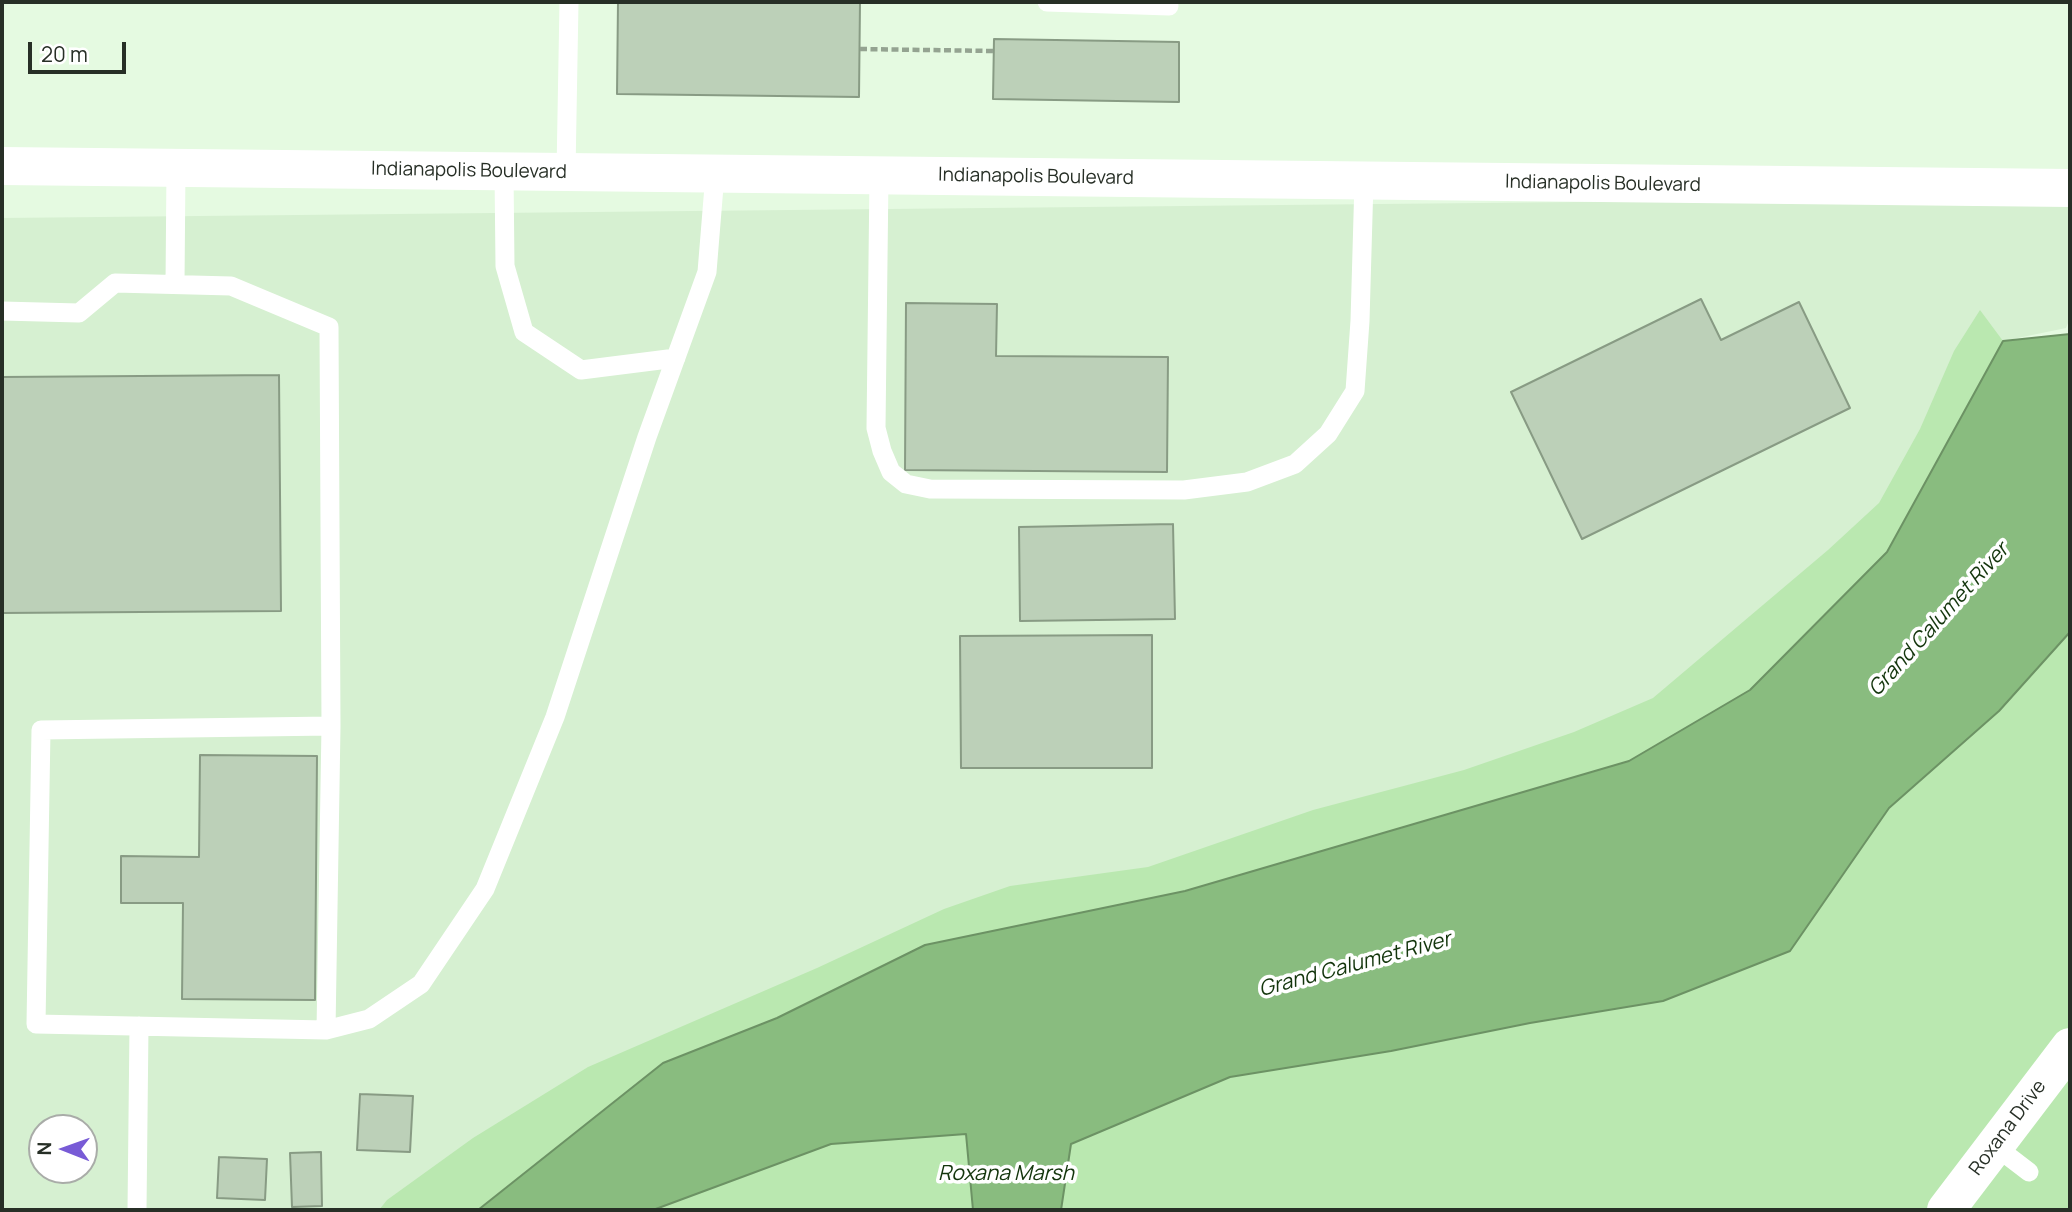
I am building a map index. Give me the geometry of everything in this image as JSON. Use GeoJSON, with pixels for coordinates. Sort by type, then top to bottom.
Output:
{"type":"FeatureCollection","features":[{"type":"Feature","properties":{"kind":"main road","name":"Indianapolis Boulevard"},"geometry":{"type":"LineString","coordinates":[[2,166],[2056,189]]}},
{"type":"Feature","properties":{"kind":"main road","name":"Roxana Drive"},"geometry":{"type":"LineString","coordinates":[[1946,1210],[2070,1047]]}},
{"type":"Feature","properties":{"kind":"lane"},"geometry":{"type":"LineString","coordinates":[[566,172],[569,2]]}},
{"type":"Feature","properties":{"kind":"lane"},"geometry":{"type":"LineString","coordinates":[[1047,2],[1170,6]]}},
{"type":"Feature","properties":{"kind":"lane"},"geometry":{"type":"LineString","coordinates":[[175,284],[176,168]]}},
{"type":"Feature","properties":{"kind":"lane"},"geometry":{"type":"LineString","coordinates":[[504,172],[505,266],[524,332],[581,370],[676,358]]}},
{"type":"Feature","properties":{"kind":"lane"},"geometry":{"type":"LineString","coordinates":[[331,726],[41,730],[36,1024],[326,1030],[369,1019],[421,984],[485,889],[555,717],[647,437],[707,272],[715,174]]}},
{"type":"Feature","properties":{"kind":"lane"},"geometry":{"type":"LineString","coordinates":[[879,176],[876,428],[891,471],[906,484],[930,489],[1184,490],[1247,482],[1295,464],[1328,434],[1355,391],[1364,181]]}},
{"type":"Feature","properties":{"kind":"lane"},"geometry":{"type":"LineString","coordinates":[[2,311],[79,313],[116,283],[231,286],[328,327],[331,726],[326,1030]]}},
{"type":"Feature","properties":{"kind":"lane"},"geometry":{"type":"LineString","coordinates":[[137,1210],[139,1026]]}},
{"type":"Feature","properties":{"kind":"lane"},"geometry":{"type":"LineString","coordinates":[[1995,1146],[2029,1172]]}},
{"type":"Feature","properties":{"kind":"path"},"geometry":{"type":"LineString","coordinates":[[860,49],[994,51]]}},
{"type":"Feature","properties":{"kind":"shaded area"},"geometry":{"type":"Polygon","coordinates":[[[2070,197],[2070,318],[2066,328],[2003,341],[1750,690],[663,1063],[478,1210],[2,1210],[2,218],[2070,197]]]}},
{"type":"Feature","properties":{"kind":"shaded area"},"geometry":{"type":"Polygon","coordinates":[[[1980,310],[2003,341],[1887,552],[1750,690],[1629,761],[1185,891],[925,945],[777,1018],[663,1063],[478,1210],[379,1210],[387,1200],[473,1138],[588,1067],[817,968],[944,909],[1010,886],[1148,867],[1313,810],[1464,770],[1574,732],[1653,698],[1828,550],[1879,503],[1920,429],[1954,351],[1980,310]]]}},
{"type":"Feature","properties":{"kind":"shaded area"},"geometry":{"type":"Polygon","coordinates":[[[2070,632],[2070,1210],[1061,1210],[1071,1144],[1230,1077],[1391,1051],[1530,1023],[1663,1001],[1790,951],[1889,808],[1999,711],[2070,632]]]}},
{"type":"Feature","properties":{"kind":"shaded area"},"geometry":{"type":"Polygon","coordinates":[[[966,1134],[973,1210],[653,1210],[831,1144],[966,1134]]]}},
{"type":"Feature","properties":{"kind":"water"},"geometry":{"type":"Polygon","coordinates":[[[2070,334],[2070,632],[1999,711],[1889,808],[1790,951],[1663,1001],[1530,1023],[1391,1051],[1230,1077],[1071,1144],[1061,1210],[973,1210],[966,1134],[831,1144],[653,1210],[478,1210],[663,1063],[777,1018],[925,945],[1185,891],[1629,761],[1750,690],[1887,552],[2003,341],[2070,334]]]}},
{"type":"Feature","properties":{"kind":"building"},"geometry":{"type":"Polygon","coordinates":[[[618,2],[860,2],[859,97],[617,94],[618,2]]]}},
{"type":"Feature","properties":{"kind":"building"},"geometry":{"type":"Polygon","coordinates":[[[994,39],[1179,42],[1179,102],[993,99],[994,39]]]}},
{"type":"Feature","properties":{"kind":"building"},"geometry":{"type":"Polygon","coordinates":[[[1701,299],[1721,340],[1799,302],[1850,408],[1582,539],[1511,392],[1701,299]]]}},
{"type":"Feature","properties":{"kind":"building"},"geometry":{"type":"Polygon","coordinates":[[[906,303],[997,304],[996,356],[1168,357],[1167,472],[905,470],[906,303]]]}},
{"type":"Feature","properties":{"kind":"building"},"geometry":{"type":"Polygon","coordinates":[[[279,375],[281,611],[2,613],[2,377],[279,375]]]}},
{"type":"Feature","properties":{"kind":"building"},"geometry":{"type":"Polygon","coordinates":[[[1173,524],[1175,619],[1020,621],[1019,527],[1173,524]]]}},
{"type":"Feature","properties":{"kind":"building"},"geometry":{"type":"Polygon","coordinates":[[[1152,635],[1152,768],[961,768],[960,636],[1152,635]]]}},
{"type":"Feature","properties":{"kind":"building"},"geometry":{"type":"Polygon","coordinates":[[[200,755],[317,756],[315,1000],[182,999],[183,903],[121,903],[121,856],[199,857],[200,755]]]}},
{"type":"Feature","properties":{"kind":"building"},"geometry":{"type":"Polygon","coordinates":[[[360,1094],[413,1096],[410,1152],[357,1150],[360,1094]]]}},
{"type":"Feature","properties":{"kind":"building"},"geometry":{"type":"Polygon","coordinates":[[[321,1152],[322,1206],[292,1207],[290,1153],[321,1152]]]}},
{"type":"Feature","properties":{"kind":"building"},"geometry":{"type":"Polygon","coordinates":[[[219,1157],[267,1159],[265,1200],[217,1198],[219,1157]]]}},
{"type":"Feature","properties":{"kind":"water label","name":"Grand Calumet River"},"geometry":{"type":"Point","coordinates":[1939,620]}},
{"type":"Feature","properties":{"kind":"water label","name":"Grand Calumet River"},"geometry":{"type":"Point","coordinates":[1355,965]}},
{"type":"Feature","properties":{"kind":"water label","name":"Roxana Marsh"},"geometry":{"type":"Point","coordinates":[1006,1174]}}]}
